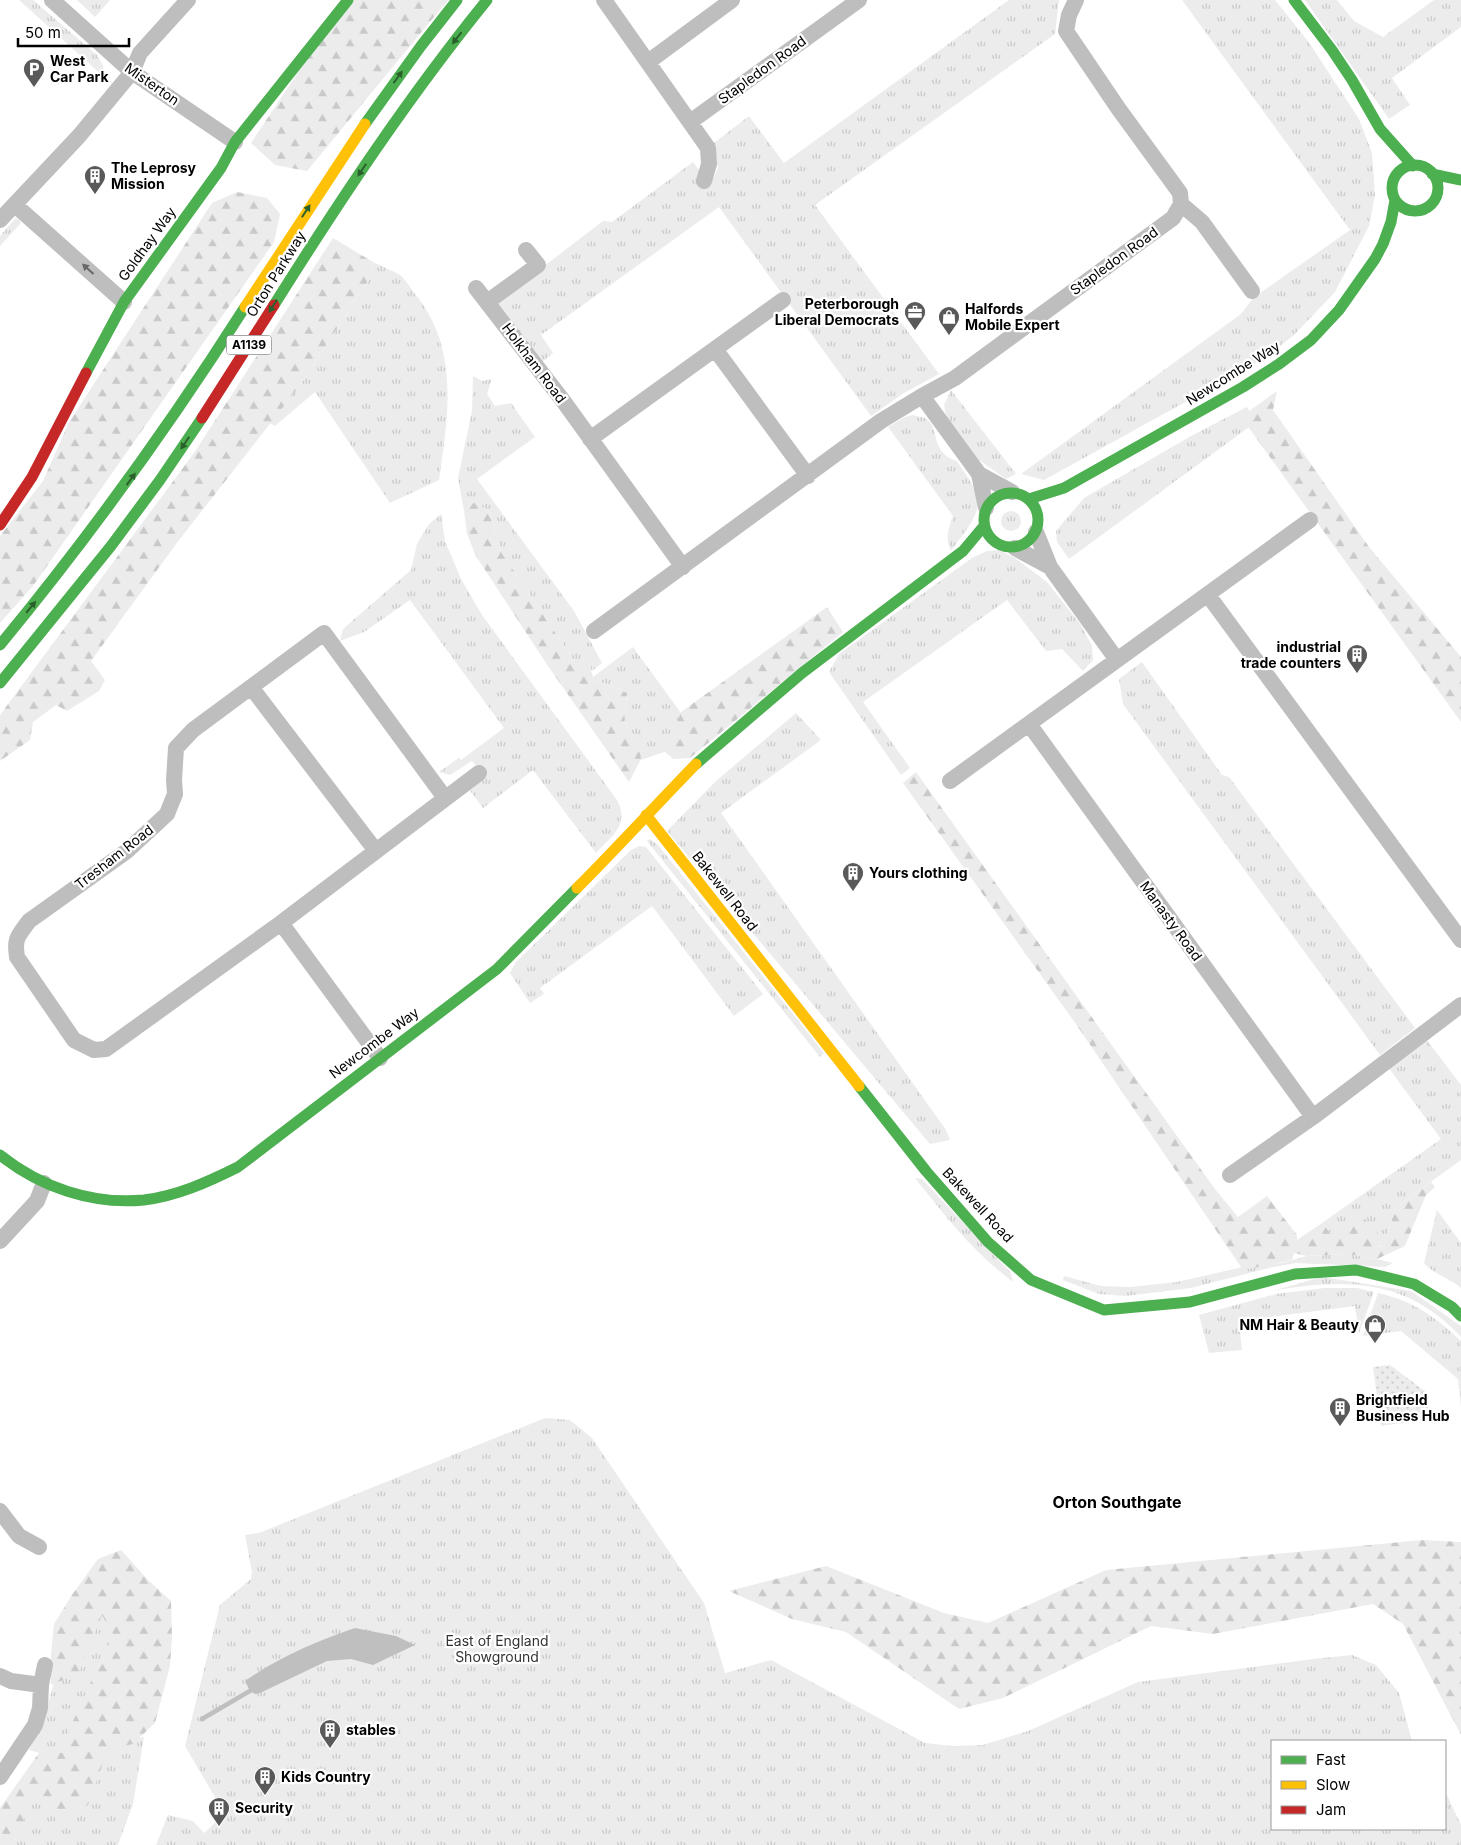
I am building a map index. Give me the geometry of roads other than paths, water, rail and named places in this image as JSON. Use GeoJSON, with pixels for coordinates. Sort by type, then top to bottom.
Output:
{"type":"FeatureCollection","features":[{"type":"Feature","properties":{"kind":"street","name":"Misterton"},"geometry":{"type":"LineString","coordinates":[[52,0],[132,72],[236,142]]}},
{"type":"Feature","properties":{"kind":"street"},"geometry":{"type":"LineString","coordinates":[[0,220],[79,136],[132,72],[140,53],[188,0]]}},
{"type":"Feature","properties":{"kind":"street","name":"Goldhay Way"},"geometry":{"type":"LineString","coordinates":[[0,525],[32,477],[124,302],[221,168],[236,142],[348,0]]}},
{"type":"Feature","properties":{"kind":"street","name":"Orton Parkway"},"geometry":{"type":"LineString","coordinates":[[0,645],[49,587],[140,467],[194,387],[365,122],[456,0]]}},
{"type":"Feature","properties":{"kind":"street","name":"Orton Parkway"},"geometry":{"type":"LineString","coordinates":[[0,683],[100,560],[154,488],[213,402],[308,251],[386,135],[454,41],[487,0]]}},
{"type":"Feature","properties":{"kind":"street"},"geometry":{"type":"LineString","coordinates":[[604,0],[708,148],[709,164],[704,181]]}},
{"type":"Feature","properties":{"kind":"street"},"geometry":{"type":"LineString","coordinates":[[648,62],[732,0]]}},
{"type":"Feature","properties":{"kind":"street","name":"Stapledon Road"},"geometry":{"type":"LineString","coordinates":[[690,122],[859,0]]}},
{"type":"Feature","properties":{"kind":"street"},"geometry":{"type":"LineString","coordinates":[[1076,0],[1068,15],[1066,31],[1118,108],[1180,193],[1181,204],[1202,222],[1252,291]]}},
{"type":"Feature","properties":{"kind":"street"},"geometry":{"type":"LineString","coordinates":[[1294,0],[1342,65],[1380,130],[1413,166]]}},
{"type":"Feature","properties":{"kind":"street"},"geometry":{"type":"LineString","coordinates":[[1380,130],[1394,179]]}},
{"type":"Feature","properties":{"kind":"street"},"geometry":{"type":"LineString","coordinates":[[1432,174],[1437,186],[1434,200],[1430,205],[1419,211],[1405,209],[1395,200],[1392,186],[1394,179],[1401,170],[1413,166],[1420,166],[1432,174],[1461,180]]}},
{"type":"Feature","properties":{"kind":"street"},"geometry":{"type":"LineString","coordinates":[[1434,200],[1461,188]]}},
{"type":"Feature","properties":{"kind":"street","name":"Newcombe Way"},"geometry":{"type":"LineString","coordinates":[[1029,499],[1064,488],[1243,387],[1279,364],[1311,340],[1339,310],[1375,259],[1391,222],[1395,200]]}},
{"type":"Feature","properties":{"kind":"street"},"geometry":{"type":"LineString","coordinates":[[15,204],[124,302]]}},
{"type":"Feature","properties":{"kind":"street","name":"Stapledon Road"},"geometry":{"type":"LineString","coordinates":[[922,396],[955,378],[1173,218],[1181,204]]}},
{"type":"Feature","properties":{"kind":"street","name":"Newcombe Way"},"geometry":{"type":"LineString","coordinates":[[1383,244],[1419,211]]}},
{"type":"Feature","properties":{"kind":"street"},"geometry":{"type":"LineString","coordinates":[[487,302],[538,265],[526,250]]}},
{"type":"Feature","properties":{"kind":"street","name":"Holkham Road"},"geometry":{"type":"LineString","coordinates":[[476,288],[590,439],[682,567]]}},
{"type":"Feature","properties":{"kind":"street"},"geometry":{"type":"LineString","coordinates":[[590,439],[783,300]]}},
{"type":"Feature","properties":{"kind":"street"},"geometry":{"type":"LineString","coordinates":[[715,349],[808,476]]}},
{"type":"Feature","properties":{"kind":"street"},"geometry":{"type":"LineString","coordinates":[[594,631],[881,421],[922,396],[979,474],[986,508]]}},
{"type":"Feature","properties":{"kind":"street"},"geometry":{"type":"LineString","coordinates":[[979,474],[1012,492],[1022,494],[1035,506],[1038,525],[1050,567],[1117,660]]}},
{"type":"Feature","properties":{"kind":"street","name":"Newcombe Way"},"geometry":{"type":"LineString","coordinates":[[1038,525],[1064,488]]}},
{"type":"Feature","properties":{"kind":"street"},"geometry":{"type":"LineString","coordinates":[[1012,492],[1000,494],[986,508],[984,526],[990,538],[997,544],[1015,548],[1050,567]]}},
{"type":"Feature","properties":{"kind":"street"},"geometry":{"type":"LineString","coordinates":[[950,781],[1310,520]]}},
{"type":"Feature","properties":{"kind":"street"},"geometry":{"type":"LineString","coordinates":[[1015,548],[1031,540],[1038,525]]}},
{"type":"Feature","properties":{"kind":"street","name":"Newcombe Way"},"geometry":{"type":"LineString","coordinates":[[0,1155],[44,1183],[78,1195],[121,1201],[163,1197],[208,1182],[238,1167],[497,970],[628,837],[646,815],[702,757],[802,673],[963,550],[984,526]]}},
{"type":"Feature","properties":{"kind":"street"},"geometry":{"type":"LineString","coordinates":[[963,550],[997,544]]}},
{"type":"Feature","properties":{"kind":"street"},"geometry":{"type":"LineString","coordinates":[[1208,594],[1461,940]]}},
{"type":"Feature","properties":{"kind":"street","name":"Tresham Road"},"geometry":{"type":"LineString","coordinates":[[445,798],[324,633],[193,730],[176,748],[175,794],[167,814],[127,851],[30,921],[20,933],[15,943],[17,958],[74,1040],[94,1050],[106,1049],[281,923],[479,773]]}},
{"type":"Feature","properties":{"kind":"street"},"geometry":{"type":"LineString","coordinates":[[251,687],[376,851]]}},
{"type":"Feature","properties":{"kind":"street","name":"Manasty Road"},"geometry":{"type":"LineString","coordinates":[[1029,724],[1313,1117]]}},
{"type":"Feature","properties":{"kind":"street","name":"Bakewell Road"},"geometry":{"type":"LineString","coordinates":[[646,815],[926,1171],[988,1242],[1032,1280],[1104,1310],[1190,1302],[1295,1274],[1356,1270],[1414,1284],[1452,1307],[1461,1316]]}},
{"type":"Feature","properties":{"kind":"street"},"geometry":{"type":"LineString","coordinates":[[281,923],[380,1058]]}},
{"type":"Feature","properties":{"kind":"street"},"geometry":{"type":"LineString","coordinates":[[1230,1175],[1313,1117],[1461,1004]]}},
{"type":"Feature","properties":{"kind":"street"},"geometry":{"type":"LineString","coordinates":[[0,1241],[37,1202],[44,1183]]}},
{"type":"Feature","properties":{"kind":"street"},"geometry":{"type":"LineString","coordinates":[[0,1511],[19,1536],[39,1547]]}},
{"type":"Feature","properties":{"kind":"street"},"geometry":{"type":"LineString","coordinates":[[0,1778],[35,1725],[40,1708],[44,1665]]}},
{"type":"Feature","properties":{"kind":"street"},"geometry":{"type":"LineString","coordinates":[[0,1676],[11,1681],[41,1685]]}},
{"type":"Feature","properties":{"kind":"waterway"},"geometry":{"type":"LineString","coordinates":[[202,1719],[255,1688]]}},
{"type":"Feature","properties":{"kind":"place","name":"West Car Park"},"geometry":{"type":"Point","coordinates":[34,88]}},
{"type":"Feature","properties":{"kind":"place","name":"The Leprosy Mission"},"geometry":{"type":"Point","coordinates":[95,195]}},
{"type":"Feature","properties":{"kind":"place","name":"Peterborough Liberal Democrats"},"geometry":{"type":"Point","coordinates":[915,331]}},
{"type":"Feature","properties":{"kind":"place","name":"Halfords Mobile Expert"},"geometry":{"type":"Point","coordinates":[949,336]}},
{"type":"Feature","properties":{"kind":"place","name":"industrial trade counters"},"geometry":{"type":"Point","coordinates":[1357,674]}},
{"type":"Feature","properties":{"kind":"place","name":"Yours clothing"},"geometry":{"type":"Point","coordinates":[853,892]}},
{"type":"Feature","properties":{"kind":"place","name":"NM Hair & Beauty"},"geometry":{"type":"Point","coordinates":[1375,1344]}},
{"type":"Feature","properties":{"kind":"place","name":"Brightfield Business Hub"},"geometry":{"type":"Point","coordinates":[1340,1427]}},
{"type":"Feature","properties":{"kind":"place","name":"stables"},"geometry":{"type":"Point","coordinates":[330,1749]}},
{"type":"Feature","properties":{"kind":"place","name":"Kids Country"},"geometry":{"type":"Point","coordinates":[265,1796]}},
{"type":"Feature","properties":{"kind":"place","name":"Security"},"geometry":{"type":"Point","coordinates":[219,1827]}},
{"type":"Feature","properties":{"kind":"district","name":"Orton Southgate"},"geometry":{"type":"Point","coordinates":[1117,1502]}},
{"type":"Feature","properties":{"kind":"park label","name":"East of England Showground"},"geometry":{"type":"Point","coordinates":[497,1649]}}]}
